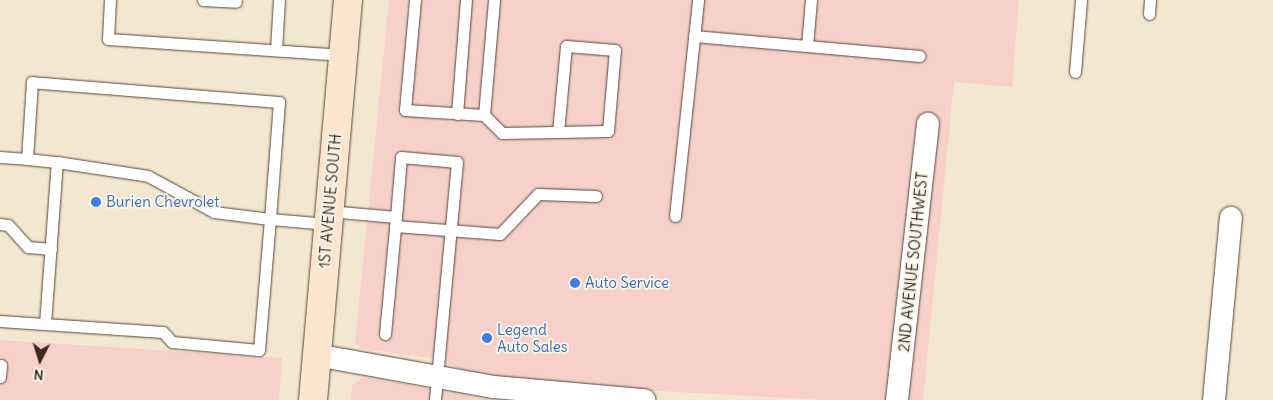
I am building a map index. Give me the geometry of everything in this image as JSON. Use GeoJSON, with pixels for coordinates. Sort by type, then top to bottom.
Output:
{"type":"FeatureCollection","features":[{"type":"Feature","properties":{"kind":"main road","name":"1ST AVENUE SOUTH"},"geometry":{"type":"LineString","coordinates":[[313,400],[348,1]]}},
{"type":"Feature","properties":{"kind":"street","name":"2ND AVENUE SOUTHWEST"},"geometry":{"type":"LineString","coordinates":[[897,400],[928,124]]}},
{"type":"Feature","properties":{"kind":"street"},"geometry":{"type":"LineString","coordinates":[[1214,400],[1231,218]]}},
{"type":"Feature","properties":{"kind":"street"},"geometry":{"type":"LineString","coordinates":[[316,356],[436,377],[493,393],[644,400]]}},
{"type":"Feature","properties":{"kind":"lane"},"geometry":{"type":"LineString","coordinates":[[110,0],[108,39],[343,55]]}},
{"type":"Feature","properties":{"kind":"lane"},"geometry":{"type":"LineString","coordinates":[[204,0],[236,2]]}},
{"type":"Feature","properties":{"kind":"lane"},"geometry":{"type":"LineString","coordinates":[[276,50],[279,0]]}},
{"type":"Feature","properties":{"kind":"lane"},"geometry":{"type":"LineString","coordinates":[[415,0],[405,110],[484,115],[502,133],[558,132],[608,131],[615,50],[566,46],[558,132]]}},
{"type":"Feature","properties":{"kind":"lane"},"geometry":{"type":"LineString","coordinates":[[457,114],[466,0]]}},
{"type":"Feature","properties":{"kind":"lane"},"geometry":{"type":"LineString","coordinates":[[484,115],[494,0]]}},
{"type":"Feature","properties":{"kind":"lane"},"geometry":{"type":"LineString","coordinates":[[675,216],[698,0]]}},
{"type":"Feature","properties":{"kind":"lane"},"geometry":{"type":"LineString","coordinates":[[806,46],[811,0]]}},
{"type":"Feature","properties":{"kind":"lane"},"geometry":{"type":"LineString","coordinates":[[1074,72],[1081,0]]}},
{"type":"Feature","properties":{"kind":"lane"},"geometry":{"type":"LineString","coordinates":[[1149,14],[1150,0]]}},
{"type":"Feature","properties":{"kind":"lane"},"geometry":{"type":"LineString","coordinates":[[694,36],[920,56]]}},
{"type":"Feature","properties":{"kind":"lane"},"geometry":{"type":"LineString","coordinates":[[0,321],[163,332],[172,342],[260,350],[279,102],[32,82],[26,159]]}},
{"type":"Feature","properties":{"kind":"lane"},"geometry":{"type":"LineString","coordinates":[[0,157],[57,162],[148,176],[214,212],[270,219],[329,217],[395,221],[451,231],[500,234],[538,194],[596,196]]}},
{"type":"Feature","properties":{"kind":"lane"},"geometry":{"type":"LineString","coordinates":[[385,334],[401,157],[457,162],[435,400]]}},
{"type":"Feature","properties":{"kind":"lane"},"geometry":{"type":"LineString","coordinates":[[45,324],[57,162]]}},
{"type":"Feature","properties":{"kind":"lane"},"geometry":{"type":"LineString","coordinates":[[0,224],[8,224],[28,247],[51,249]]}},
{"type":"Feature","properties":{"kind":"shaded area"},"geometry":{"type":"Polygon","coordinates":[[[389,0],[1019,0],[1012,87],[954,82],[923,400],[824,400],[621,389],[478,376],[437,359],[363,349],[355,343],[389,0]]]}},
{"type":"Feature","properties":{"kind":"shaded area"},"geometry":{"type":"Polygon","coordinates":[[[0,340],[282,358],[279,400],[0,400],[0,340]]]}},
{"type":"Feature","properties":{"kind":"shaded area"},"geometry":{"type":"Polygon","coordinates":[[[363,378],[490,400],[351,400],[352,385],[363,378]]]}},
{"type":"Feature","properties":{"kind":"place","name":"Burien Chevrolet"},"geometry":{"type":"Point","coordinates":[96,202]}},
{"type":"Feature","properties":{"kind":"place","name":"Auto Service"},"geometry":{"type":"Point","coordinates":[575,283]}},
{"type":"Feature","properties":{"kind":"place","name":"Legend Auto Sales"},"geometry":{"type":"Point","coordinates":[487,338]}}]}
